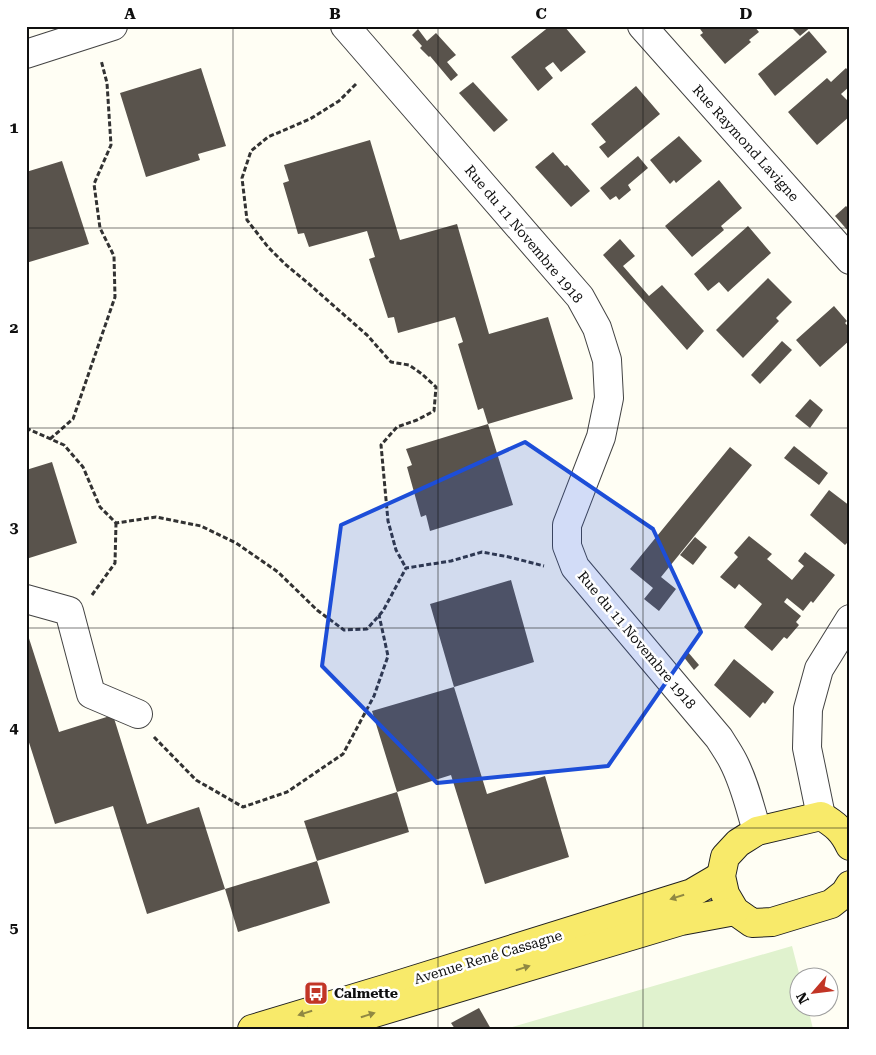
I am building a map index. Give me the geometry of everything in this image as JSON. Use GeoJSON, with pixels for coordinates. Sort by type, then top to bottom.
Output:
{"type":"FeatureCollection","features":[{"type":"Feature","properties":{"kind":"main road"},"geometry":{"type":"LineString","coordinates":[[848,839],[834,824],[821,816],[757,831],[738,843],[725,857],[721,876],[725,894],[735,911],[752,923],[772,922],[831,904],[848,895]]}},
{"type":"Feature","properties":{"kind":"main road","name":"Avenue René Cassagne"},"geometry":{"type":"LineString","coordinates":[[252,1029],[692,893],[721,876]]}},
{"type":"Feature","properties":{"kind":"main road","name":"Avenue René Cassagne"},"geometry":{"type":"LineString","coordinates":[[321,1029],[681,922],[735,911]]}},
{"type":"Feature","properties":{"kind":"street","name":"Rue du 11 Novembre 1918"},"geometry":{"type":"LineString","coordinates":[[345,26],[580,297],[597,328],[607,360],[609,398],[601,437],[567,525],[566,546],[576,567],[719,738],[743,782],[757,831]]}},
{"type":"Feature","properties":{"kind":"street","name":"Rue Raymond Lavigne"},"geometry":{"type":"LineString","coordinates":[[642,26],[850,260]]}},
{"type":"Feature","properties":{"kind":"street"},"geometry":{"type":"LineString","coordinates":[[26,54],[103,29]]}},
{"type":"Feature","properties":{"kind":"street"},"geometry":{"type":"LineString","coordinates":[[26,599],[69,611],[91,694],[138,714]]}},
{"type":"Feature","properties":{"kind":"street"},"geometry":{"type":"LineString","coordinates":[[821,816],[807,748],[808,709],[819,669],[850,619]]}},
{"type":"Feature","properties":{"kind":"path"},"geometry":{"type":"LineString","coordinates":[[50,439],[73,419],[115,297],[114,256],[100,228],[94,184],[111,145],[103,29]]}},
{"type":"Feature","properties":{"kind":"path"},"geometry":{"type":"LineString","coordinates":[[378,64],[339,101],[310,119],[268,137],[251,151],[242,178],[247,220],[268,247],[367,335],[391,362],[409,365],[436,387],[434,411],[417,420],[397,427],[382,445],[388,521],[396,550],[406,568]]}},
{"type":"Feature","properties":{"kind":"path"},"geometry":{"type":"LineString","coordinates":[[26,428],[64,445],[83,467],[100,507],[116,523],[115,563],[89,599],[69,611]]}},
{"type":"Feature","properties":{"kind":"path"},"geometry":{"type":"LineString","coordinates":[[116,523],[156,517],[201,526],[236,543],[278,572],[317,610],[344,630],[367,628],[379,616],[406,568]]}},
{"type":"Feature","properties":{"kind":"path"},"geometry":{"type":"LineString","coordinates":[[406,568],[451,561],[482,552],[551,567]]}},
{"type":"Feature","properties":{"kind":"path"},"geometry":{"type":"LineString","coordinates":[[138,714],[154,736],[196,780],[243,807],[287,792],[343,754],[374,696],[388,656],[379,616]]}},
{"type":"Feature","properties":{"kind":"highlighted area"},"geometry":{"type":"Polygon","coordinates":[[[525,442],[653,529],[701,632],[608,766],[437,783],[322,666],[341,525],[525,442]]]}},
{"type":"Feature","properties":{"kind":"green space"},"geometry":{"type":"Polygon","coordinates":[[[792,946],[798,968],[788,968],[788,1018],[810,1018],[813,1029],[505,1029],[792,946]]]}},
{"type":"Feature","properties":{"kind":"building"},"geometry":{"type":"Polygon","coordinates":[[[550,26],[564,26],[586,52],[561,72],[553,62],[546,67],[553,78],[538,91],[511,57],[550,26]]]}},
{"type":"Feature","properties":{"kind":"building"},"geometry":{"type":"Polygon","coordinates":[[[698,26],[754,26],[759,32],[749,40],[751,42],[725,64],[700,35],[703,33],[698,26]]]}},
{"type":"Feature","properties":{"kind":"building"},"geometry":{"type":"Polygon","coordinates":[[[790,26],[812,26],[800,36],[790,26]]]}},
{"type":"Feature","properties":{"kind":"building"},"geometry":{"type":"Polygon","coordinates":[[[418,29],[427,41],[436,33],[456,55],[447,62],[458,75],[451,81],[430,56],[420,48],[422,46],[412,35],[418,29]]]}},
{"type":"Feature","properties":{"kind":"building"},"geometry":{"type":"Polygon","coordinates":[[[809,31],[827,52],[775,96],[758,74],[809,31]]]}},
{"type":"Feature","properties":{"kind":"building"},"geometry":{"type":"Polygon","coordinates":[[[201,68],[226,146],[198,154],[200,160],[146,177],[120,93],[201,68]]]}},
{"type":"Feature","properties":{"kind":"building"},"geometry":{"type":"Polygon","coordinates":[[[846,68],[850,73],[850,86],[841,94],[850,103],[850,116],[817,145],[788,112],[827,78],[831,82],[846,68]]]}},
{"type":"Feature","properties":{"kind":"building"},"geometry":{"type":"Polygon","coordinates":[[[473,82],[508,120],[494,132],[459,93],[473,82]]]}},
{"type":"Feature","properties":{"kind":"building"},"geometry":{"type":"Polygon","coordinates":[[[636,86],[660,114],[608,158],[599,147],[606,142],[591,124],[636,86]]]}},
{"type":"Feature","properties":{"kind":"building"},"geometry":{"type":"Polygon","coordinates":[[[679,136],[702,161],[676,183],[674,180],[670,184],[650,160],[679,136]]]}},
{"type":"Feature","properties":{"kind":"building"},"geometry":{"type":"Polygon","coordinates":[[[370,140],[400,240],[457,224],[489,334],[548,317],[573,399],[488,424],[483,408],[478,410],[458,344],[463,342],[455,317],[398,333],[394,317],[388,318],[369,259],[375,257],[367,231],[309,247],[304,233],[298,234],[283,183],[289,181],[284,165],[370,140]]]}},
{"type":"Feature","properties":{"kind":"building"},"geometry":{"type":"Polygon","coordinates":[[[553,152],[590,191],[571,207],[535,167],[553,152]]]}},
{"type":"Feature","properties":{"kind":"building"},"geometry":{"type":"Polygon","coordinates":[[[638,156],[648,168],[628,185],[631,190],[619,200],[616,196],[610,200],[600,188],[638,156]]]}},
{"type":"Feature","properties":{"kind":"building"},"geometry":{"type":"Polygon","coordinates":[[[62,161],[89,244],[26,263],[26,172],[62,161]]]}},
{"type":"Feature","properties":{"kind":"building"},"geometry":{"type":"Polygon","coordinates":[[[719,180],[742,208],[721,226],[724,230],[692,257],[665,226],[719,180]]]}},
{"type":"Feature","properties":{"kind":"building"},"geometry":{"type":"Polygon","coordinates":[[[846,206],[850,210],[850,233],[835,216],[846,206]]]}},
{"type":"Feature","properties":{"kind":"building"},"geometry":{"type":"Polygon","coordinates":[[[748,226],[771,253],[728,292],[719,282],[708,291],[694,274],[748,226]]]}},
{"type":"Feature","properties":{"kind":"building"},"geometry":{"type":"Polygon","coordinates":[[[620,239],[635,256],[623,266],[649,296],[662,285],[704,331],[687,350],[603,255],[620,239]]]}},
{"type":"Feature","properties":{"kind":"building"},"geometry":{"type":"Polygon","coordinates":[[[768,278],[792,302],[776,318],[779,321],[743,358],[716,330],[768,278]]]}},
{"type":"Feature","properties":{"kind":"building"},"geometry":{"type":"Polygon","coordinates":[[[834,306],[847,321],[845,323],[850,328],[850,340],[820,367],[796,340],[834,306]]]}},
{"type":"Feature","properties":{"kind":"building"},"geometry":{"type":"Polygon","coordinates":[[[782,341],[792,350],[760,384],[751,375],[782,341]]]}},
{"type":"Feature","properties":{"kind":"building"},"geometry":{"type":"Polygon","coordinates":[[[810,399],[823,410],[810,428],[795,416],[810,399]]]}},
{"type":"Feature","properties":{"kind":"building"},"geometry":{"type":"Polygon","coordinates":[[[488,424],[513,505],[430,531],[426,515],[421,517],[407,467],[412,465],[406,449],[488,424]]]}},
{"type":"Feature","properties":{"kind":"building"},"geometry":{"type":"Polygon","coordinates":[[[794,446],[828,473],[819,485],[784,458],[794,446]]]}},
{"type":"Feature","properties":{"kind":"building"},"geometry":{"type":"Polygon","coordinates":[[[730,447],[752,465],[661,577],[676,589],[659,611],[644,599],[653,588],[630,569],[730,447]]]}},
{"type":"Feature","properties":{"kind":"building"},"geometry":{"type":"Polygon","coordinates":[[[52,462],[77,543],[26,559],[26,470],[52,462]]]}},
{"type":"Feature","properties":{"kind":"building"},"geometry":{"type":"Polygon","coordinates":[[[829,490],[850,506],[850,540],[845,545],[810,515],[829,490]]]}},
{"type":"Feature","properties":{"kind":"building"},"geometry":{"type":"Polygon","coordinates":[[[749,536],[772,554],[767,559],[792,580],[804,566],[798,561],[805,552],[835,575],[813,603],[811,601],[803,611],[787,598],[784,602],[801,616],[796,622],[799,625],[787,639],[784,637],[772,651],[744,627],[762,604],[739,584],[735,589],[720,577],[738,557],[734,553],[749,536]]]}},
{"type":"Feature","properties":{"kind":"building"},"geometry":{"type":"Polygon","coordinates":[[[695,537],[707,547],[693,565],[680,555],[695,537]]]}},
{"type":"Feature","properties":{"kind":"building"},"geometry":{"type":"Polygon","coordinates":[[[511,580],[534,662],[454,687],[430,604],[511,580]]]}},
{"type":"Feature","properties":{"kind":"building"},"geometry":{"type":"Polygon","coordinates":[[[26,629],[59,732],[113,715],[147,824],[199,807],[225,889],[147,914],[113,806],[55,824],[26,733],[26,629]]]}},
{"type":"Feature","properties":{"kind":"building"},"geometry":{"type":"Polygon","coordinates":[[[687,651],[699,665],[694,670],[683,656],[687,651]]]}},
{"type":"Feature","properties":{"kind":"building"},"geometry":{"type":"Polygon","coordinates":[[[734,659],[774,692],[765,704],[763,702],[750,718],[714,685],[734,659]]]}},
{"type":"Feature","properties":{"kind":"building"},"geometry":{"type":"Polygon","coordinates":[[[454,687],[487,794],[545,776],[569,857],[485,884],[451,775],[397,792],[372,711],[454,687]]]}},
{"type":"Feature","properties":{"kind":"building"},"geometry":{"type":"Polygon","coordinates":[[[397,792],[409,832],[317,861],[304,821],[397,792]]]}},
{"type":"Feature","properties":{"kind":"building"},"geometry":{"type":"Polygon","coordinates":[[[317,861],[330,903],[238,932],[225,889],[317,861]]]}},
{"type":"Feature","properties":{"kind":"building"},"geometry":{"type":"Polygon","coordinates":[[[479,1008],[491,1029],[455,1029],[451,1023],[479,1008]]]}},
{"type":"Feature","properties":{"kind":"place","name":"Calmette"},"geometry":{"type":"Point","coordinates":[316,993]}}]}
